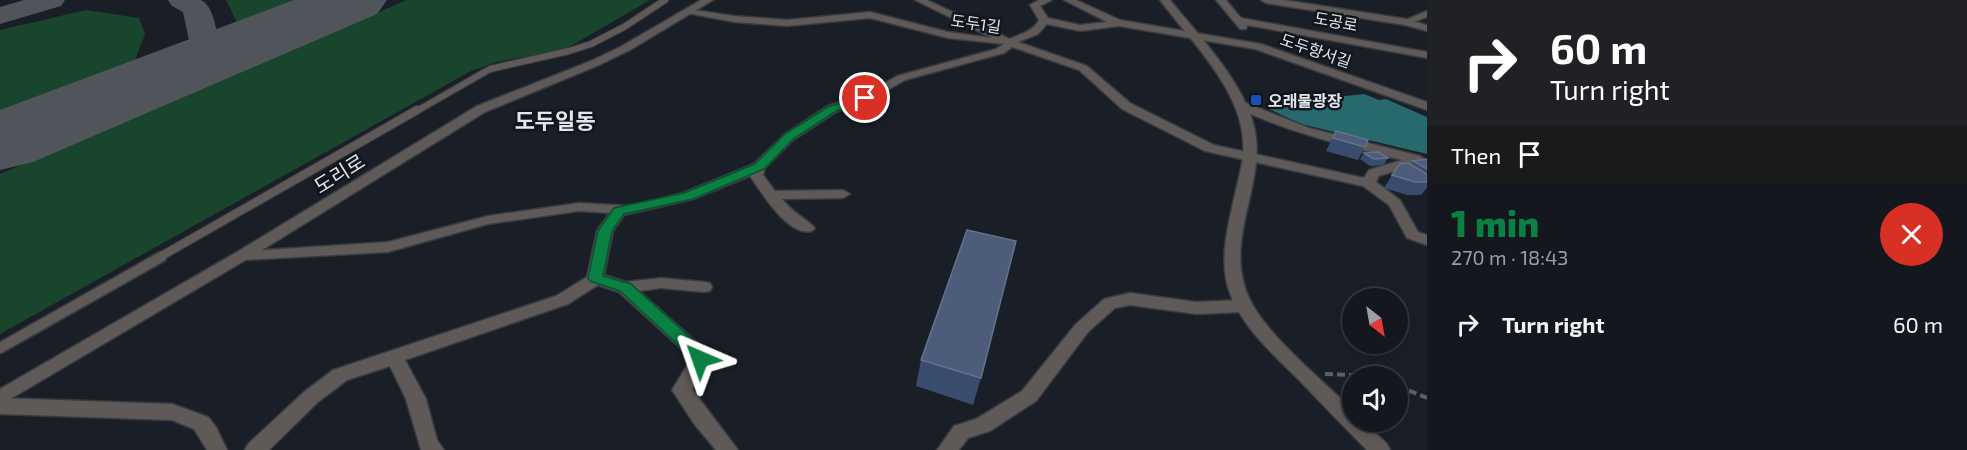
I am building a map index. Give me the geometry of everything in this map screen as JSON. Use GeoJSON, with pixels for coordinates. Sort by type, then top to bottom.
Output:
{"type":"FeatureCollection","features":[{"type":"Feature","properties":{"kind":"street","name":"도리로"},"geometry":{"type":"LineString","coordinates":[[0,398],[243,255],[481,108],[595,63],[708,0]]}},
{"type":"Feature","properties":{"kind":"street"},"geometry":{"type":"LineString","coordinates":[[920,0],[1010,43],[1074,63],[1089,71],[1104,89],[1126,106],[1210,148],[1368,183],[1395,203],[1412,236],[1427,240]]}},
{"type":"Feature","properties":{"kind":"street"},"geometry":{"type":"LineString","coordinates":[[1047,0],[1035,5],[1044,20],[1080,28],[1119,23]]}},
{"type":"Feature","properties":{"kind":"street"},"geometry":{"type":"LineString","coordinates":[[1069,0],[1119,23]]}},
{"type":"Feature","properties":{"kind":"street"},"geometry":{"type":"LineString","coordinates":[[1165,0],[1241,105],[1250,137],[1249,157],[1232,251],[1236,292],[1254,323],[1311,373],[1380,450]]}},
{"type":"Feature","properties":{"kind":"street"},"geometry":{"type":"LineString","coordinates":[[1221,0],[1257,46]]}},
{"type":"Feature","properties":{"kind":"street","name":"도공로"},"geometry":{"type":"LineString","coordinates":[[1266,0],[1406,22],[1427,28]]}},
{"type":"Feature","properties":{"kind":"street","name":"도두1길"},"geometry":{"type":"LineString","coordinates":[[690,11],[734,20],[787,23],[870,15],[948,35],[1010,43]]}},
{"type":"Feature","properties":{"kind":"street","name":"도공로"},"geometry":{"type":"LineString","coordinates":[[1406,22],[1427,14]]}},
{"type":"Feature","properties":{"kind":"street"},"geometry":{"type":"LineString","coordinates":[[243,255],[387,247],[413,242],[478,222],[551,210],[604,207],[619,211],[688,196],[759,167],[789,137],[832,109],[870,96],[901,78],[1007,48],[1010,43],[1038,31],[1044,20]]}},
{"type":"Feature","properties":{"kind":"street","name":"도공로"},"geometry":{"type":"LineString","coordinates":[[1239,21],[1427,55]]}},
{"type":"Feature","properties":{"kind":"street","name":"도두항서길"},"geometry":{"type":"LineString","coordinates":[[1119,23],[1257,46],[1421,104]]}},
{"type":"Feature","properties":{"kind":"street"},"geometry":{"type":"LineString","coordinates":[[1421,104],[1427,95]]}},
{"type":"Feature","properties":{"kind":"street"},"geometry":{"type":"LineString","coordinates":[[1241,105],[1269,119],[1300,130],[1423,162]]}},
{"type":"Feature","properties":{"kind":"street"},"geometry":{"type":"LineString","coordinates":[[1368,183],[1374,173],[1423,162]]}},
{"type":"Feature","properties":{"kind":"street"},"geometry":{"type":"LineString","coordinates":[[759,167],[756,175],[774,195],[789,219],[807,228]]}},
{"type":"Feature","properties":{"kind":"street"},"geometry":{"type":"LineString","coordinates":[[774,195],[843,194]]}},
{"type":"Feature","properties":{"kind":"street"},"geometry":{"type":"LineString","coordinates":[[255,450],[310,397],[340,375],[562,300],[590,285],[595,278],[605,231],[619,211]]}},
{"type":"Feature","properties":{"kind":"street"},"geometry":{"type":"LineString","coordinates":[[595,278],[625,288],[694,350],[700,359],[697,368],[684,381],[682,390],[728,450]]}},
{"type":"Feature","properties":{"kind":"street"},"geometry":{"type":"LineString","coordinates":[[625,288],[661,283],[704,286]]}},
{"type":"Feature","properties":{"kind":"street"},"geometry":{"type":"LineString","coordinates":[[947,450],[962,432],[983,425],[1029,396],[1082,328],[1110,303],[1130,299],[1196,308],[1243,306]]}},
{"type":"Feature","properties":{"kind":"street"},"geometry":{"type":"LineString","coordinates":[[394,356],[416,399],[428,444],[434,450]]}},
{"type":"Feature","properties":{"kind":"street"},"geometry":{"type":"LineString","coordinates":[[0,406],[172,412],[197,419],[208,428],[217,450]]}},
{"type":"Feature","properties":{"kind":"lane"},"geometry":{"type":"LineString","coordinates":[[0,348],[490,69],[514,62],[554,56],[590,45],[665,0]]}},
{"type":"Feature","properties":{"kind":"path"},"geometry":{"type":"LineString","coordinates":[[1311,373],[1342,375]]}},
{"type":"Feature","properties":{"kind":"path"},"geometry":{"type":"LineString","coordinates":[[1311,373],[1328,381]]}},
{"type":"Feature","properties":{"kind":"path"},"geometry":{"type":"LineString","coordinates":[[1408,390],[1427,398]]}},
{"type":"Feature","properties":{"kind":"green space"},"geometry":{"type":"Polygon","coordinates":[[[226,0],[302,0],[238,24],[226,0]]]}},
{"type":"Feature","properties":{"kind":"green space"},"geometry":{"type":"Polygon","coordinates":[[[407,0],[650,0],[569,47],[496,62],[471,71],[0,334],[0,174],[407,0]]]}},
{"type":"Feature","properties":{"kind":"green space"},"geometry":{"type":"Polygon","coordinates":[[[86,10],[139,18],[145,34],[135,60],[101,77],[0,116],[0,30],[86,10]]]}},
{"type":"Feature","properties":{"kind":"water"},"geometry":{"type":"Polygon","coordinates":[[[1364,94],[1379,100],[1386,99],[1427,117],[1427,154],[1301,124],[1269,109],[1290,102],[1364,94]]]}},
{"type":"Feature","properties":{"kind":"building"},"geometry":{"type":"Polygon","coordinates":[[[1336,131],[1368,140],[1365,147],[1333,138],[1336,131]]]}},
{"type":"Feature","properties":{"kind":"building"},"geometry":{"type":"Polygon","coordinates":[[[1378,152],[1388,158],[1374,159],[1364,153],[1378,152]]]}},
{"type":"Feature","properties":{"kind":"building"},"geometry":{"type":"Polygon","coordinates":[[[1427,159],[1427,169],[1413,161],[1427,159]]]}},
{"type":"Feature","properties":{"kind":"building"},"geometry":{"type":"Polygon","coordinates":[[[1408,163],[1427,174],[1427,182],[1415,182],[1392,175],[1400,164],[1408,163]]]}},
{"type":"Feature","properties":{"kind":"building"},"geometry":{"type":"Polygon","coordinates":[[[967,230],[1016,241],[981,378],[921,360],[967,230]]]}},
{"type":"Feature","properties":{"kind":"taxiway"},"geometry":{"type":"LineString","coordinates":[[0,16],[52,0]]}},
{"type":"Feature","properties":{"kind":"taxiway"},"geometry":{"type":"LineString","coordinates":[[139,84],[190,60],[205,47],[196,8],[181,0]]}},
{"type":"Feature","properties":{"kind":"runway"},"geometry":{"type":"LineString","coordinates":[[0,142],[354,0]]}},
{"type":"Feature","properties":{"kind":"place","name":"오래물광장"},"geometry":{"type":"Point","coordinates":[1256,100]}},
{"type":"Feature","properties":{"kind":"district","name":"도두일동"},"geometry":{"type":"Point","coordinates":[555,120]}},
{"type":"Feature","properties":{"kind":"route"},"geometry":{"type":"LineString","coordinates":[[700,359],[694,350],[625,288],[595,278],[605,231],[619,211],[688,196],[759,167],[789,137],[832,109],[865,98]]}}]}
